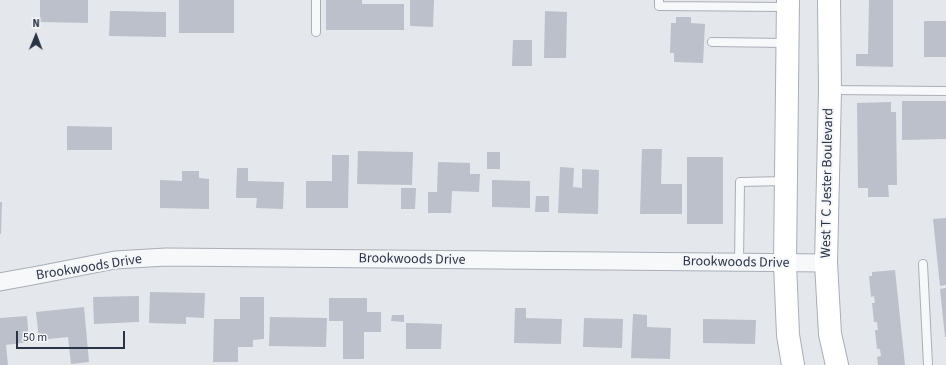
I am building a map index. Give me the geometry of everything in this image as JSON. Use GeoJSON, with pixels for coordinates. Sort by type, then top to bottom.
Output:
{"type":"FeatureCollection","features":[{"type":"Feature","properties":{"kind":"main road","name":"West T C Jester Boulevard"},"geometry":{"type":"LineString","coordinates":[[829,0],[830,90],[826,263],[830,334],[837,365]]}},
{"type":"Feature","properties":{"kind":"main road"},"geometry":{"type":"LineString","coordinates":[[788,3],[785,264],[788,335],[793,365]]}},
{"type":"Feature","properties":{"kind":"street","name":"Brookwoods Drive"},"geometry":{"type":"LineString","coordinates":[[0,282],[38,276],[115,260],[166,257],[785,264],[826,263]]}},
{"type":"Feature","properties":{"kind":"lane"},"geometry":{"type":"LineString","coordinates":[[316,0],[316,32]]}},
{"type":"Feature","properties":{"kind":"lane"},"geometry":{"type":"LineString","coordinates":[[658,0],[658,6],[788,3]]}},
{"type":"Feature","properties":{"kind":"lane"},"geometry":{"type":"LineString","coordinates":[[712,42],[788,43]]}},
{"type":"Feature","properties":{"kind":"lane"},"geometry":{"type":"LineString","coordinates":[[830,90],[946,91]]}},
{"type":"Feature","properties":{"kind":"lane"},"geometry":{"type":"LineString","coordinates":[[740,263],[740,182],[787,181]]}},
{"type":"Feature","properties":{"kind":"lane"},"geometry":{"type":"LineString","coordinates":[[923,264],[928,365]]}},
{"type":"Feature","properties":{"kind":"building"},"geometry":{"type":"Polygon","coordinates":[[[40,0],[88,0],[88,23],[40,22],[40,0]]]}},
{"type":"Feature","properties":{"kind":"building"},"geometry":{"type":"Polygon","coordinates":[[[179,0],[234,0],[234,33],[179,33],[179,0]]]}},
{"type":"Feature","properties":{"kind":"building"},"geometry":{"type":"Polygon","coordinates":[[[326,0],[362,0],[362,4],[404,4],[404,30],[326,30],[326,0]]]}},
{"type":"Feature","properties":{"kind":"building"},"geometry":{"type":"Polygon","coordinates":[[[410,0],[434,0],[433,27],[410,26],[410,0]]]}},
{"type":"Feature","properties":{"kind":"building"},"geometry":{"type":"Polygon","coordinates":[[[869,0],[893,0],[893,67],[856,66],[856,54],[868,54],[869,0]]]}},
{"type":"Feature","properties":{"kind":"building"},"geometry":{"type":"Polygon","coordinates":[[[110,11],[166,12],[166,37],[109,36],[110,11]]]}},
{"type":"Feature","properties":{"kind":"building"},"geometry":{"type":"Polygon","coordinates":[[[545,11],[567,12],[566,58],[544,58],[545,11]]]}},
{"type":"Feature","properties":{"kind":"building"},"geometry":{"type":"Polygon","coordinates":[[[676,17],[691,17],[691,23],[705,24],[703,63],[674,62],[674,53],[670,53],[671,23],[676,23],[676,17]]]}},
{"type":"Feature","properties":{"kind":"building"},"geometry":{"type":"Polygon","coordinates":[[[924,21],[946,21],[946,57],[924,57],[924,21]]]}},
{"type":"Feature","properties":{"kind":"building"},"geometry":{"type":"Polygon","coordinates":[[[513,40],[532,40],[532,66],[512,66],[513,40]]]}},
{"type":"Feature","properties":{"kind":"building"},"geometry":{"type":"Polygon","coordinates":[[[902,101],[946,101],[946,139],[902,140],[902,101]]]}},
{"type":"Feature","properties":{"kind":"building"},"geometry":{"type":"Polygon","coordinates":[[[891,102],[891,112],[896,112],[897,185],[888,185],[889,197],[868,197],[868,188],[858,188],[857,103],[891,102]]]}},
{"type":"Feature","properties":{"kind":"building"},"geometry":{"type":"Polygon","coordinates":[[[67,126],[112,127],[112,150],[67,150],[67,126]]]}},
{"type":"Feature","properties":{"kind":"building"},"geometry":{"type":"Polygon","coordinates":[[[642,149],[662,149],[661,184],[682,184],[682,214],[640,214],[642,149]]]}},
{"type":"Feature","properties":{"kind":"building"},"geometry":{"type":"Polygon","coordinates":[[[358,151],[413,152],[412,185],[357,184],[358,151]]]}},
{"type":"Feature","properties":{"kind":"building"},"geometry":{"type":"Polygon","coordinates":[[[487,152],[500,152],[500,169],[487,169],[487,152]]]}},
{"type":"Feature","properties":{"kind":"building"},"geometry":{"type":"Polygon","coordinates":[[[332,155],[349,155],[348,208],[306,208],[306,181],[332,181],[332,155]]]}},
{"type":"Feature","properties":{"kind":"building"},"geometry":{"type":"Polygon","coordinates":[[[687,157],[723,157],[723,224],[687,224],[687,157]]]}},
{"type":"Feature","properties":{"kind":"building"},"geometry":{"type":"Polygon","coordinates":[[[438,162],[470,163],[470,174],[480,174],[479,192],[452,191],[451,213],[428,213],[428,192],[437,192],[438,162]]]}},
{"type":"Feature","properties":{"kind":"building"},"geometry":{"type":"Polygon","coordinates":[[[560,167],[574,168],[573,187],[582,188],[582,169],[599,170],[598,214],[558,213],[560,167]]]}},
{"type":"Feature","properties":{"kind":"building"},"geometry":{"type":"Polygon","coordinates":[[[237,168],[248,168],[248,181],[284,182],[283,209],[256,208],[257,198],[236,198],[237,168]]]}},
{"type":"Feature","properties":{"kind":"building"},"geometry":{"type":"Polygon","coordinates":[[[182,171],[199,171],[199,178],[209,179],[209,209],[160,208],[160,180],[182,181],[182,171]]]}},
{"type":"Feature","properties":{"kind":"building"},"geometry":{"type":"Polygon","coordinates":[[[492,180],[530,181],[530,208],[492,207],[492,180]]]}},
{"type":"Feature","properties":{"kind":"building"},"geometry":{"type":"Polygon","coordinates":[[[401,188],[416,188],[415,209],[401,209],[401,188]]]}},
{"type":"Feature","properties":{"kind":"building"},"geometry":{"type":"Polygon","coordinates":[[[536,196],[549,196],[549,212],[535,212],[536,196]]]}},
{"type":"Feature","properties":{"kind":"building"},"geometry":{"type":"Polygon","coordinates":[[[0,202],[2,202],[1,234],[0,234],[0,202]]]}},
{"type":"Feature","properties":{"kind":"building"},"geometry":{"type":"Polygon","coordinates":[[[946,218],[946,285],[940,286],[933,219],[946,218]]]}},
{"type":"Feature","properties":{"kind":"building"},"geometry":{"type":"Polygon","coordinates":[[[895,270],[905,365],[878,365],[877,357],[881,356],[880,349],[877,349],[875,330],[878,330],[877,322],[874,322],[872,303],[875,303],[874,296],[871,297],[869,276],[872,276],[872,272],[895,270]]]}},
{"type":"Feature","properties":{"kind":"building"},"geometry":{"type":"Polygon","coordinates":[[[946,288],[946,337],[945,337],[940,289],[946,288]]]}},
{"type":"Feature","properties":{"kind":"building"},"geometry":{"type":"Polygon","coordinates":[[[150,292],[205,293],[204,318],[186,317],[186,324],[149,323],[150,292]]]}},
{"type":"Feature","properties":{"kind":"building"},"geometry":{"type":"Polygon","coordinates":[[[139,296],[139,322],[94,324],[93,297],[139,296]]]}},
{"type":"Feature","properties":{"kind":"building"},"geometry":{"type":"Polygon","coordinates":[[[240,297],[264,297],[264,339],[253,340],[253,347],[238,347],[238,362],[213,362],[214,319],[240,319],[240,297]]]}},
{"type":"Feature","properties":{"kind":"building"},"geometry":{"type":"Polygon","coordinates":[[[329,298],[367,298],[367,312],[381,312],[381,332],[364,332],[364,359],[343,359],[343,321],[329,321],[329,298]]]}},
{"type":"Feature","properties":{"kind":"building"},"geometry":{"type":"Polygon","coordinates":[[[84,307],[89,362],[71,364],[68,337],[39,340],[36,312],[84,307]]]}},
{"type":"Feature","properties":{"kind":"building"},"geometry":{"type":"Polygon","coordinates":[[[515,308],[526,308],[526,318],[562,319],[561,344],[514,343],[515,308]]]}},
{"type":"Feature","properties":{"kind":"building"},"geometry":{"type":"Polygon","coordinates":[[[633,314],[647,315],[647,327],[671,328],[670,359],[631,358],[633,314]]]}},
{"type":"Feature","properties":{"kind":"building"},"geometry":{"type":"Polygon","coordinates":[[[392,315],[404,315],[404,322],[391,321],[392,315]]]}},
{"type":"Feature","properties":{"kind":"building"},"geometry":{"type":"Polygon","coordinates":[[[27,316],[29,342],[6,345],[8,365],[0,365],[0,318],[27,316]]]}},
{"type":"Feature","properties":{"kind":"building"},"geometry":{"type":"Polygon","coordinates":[[[270,317],[327,318],[326,347],[269,346],[270,317]]]}},
{"type":"Feature","properties":{"kind":"building"},"geometry":{"type":"Polygon","coordinates":[[[584,318],[623,319],[622,348],[583,347],[584,318]]]}},
{"type":"Feature","properties":{"kind":"building"},"geometry":{"type":"Polygon","coordinates":[[[703,319],[756,320],[755,344],[703,343],[703,319]]]}},
{"type":"Feature","properties":{"kind":"building"},"geometry":{"type":"Polygon","coordinates":[[[406,323],[442,324],[441,349],[406,349],[406,323]]]}}]}
